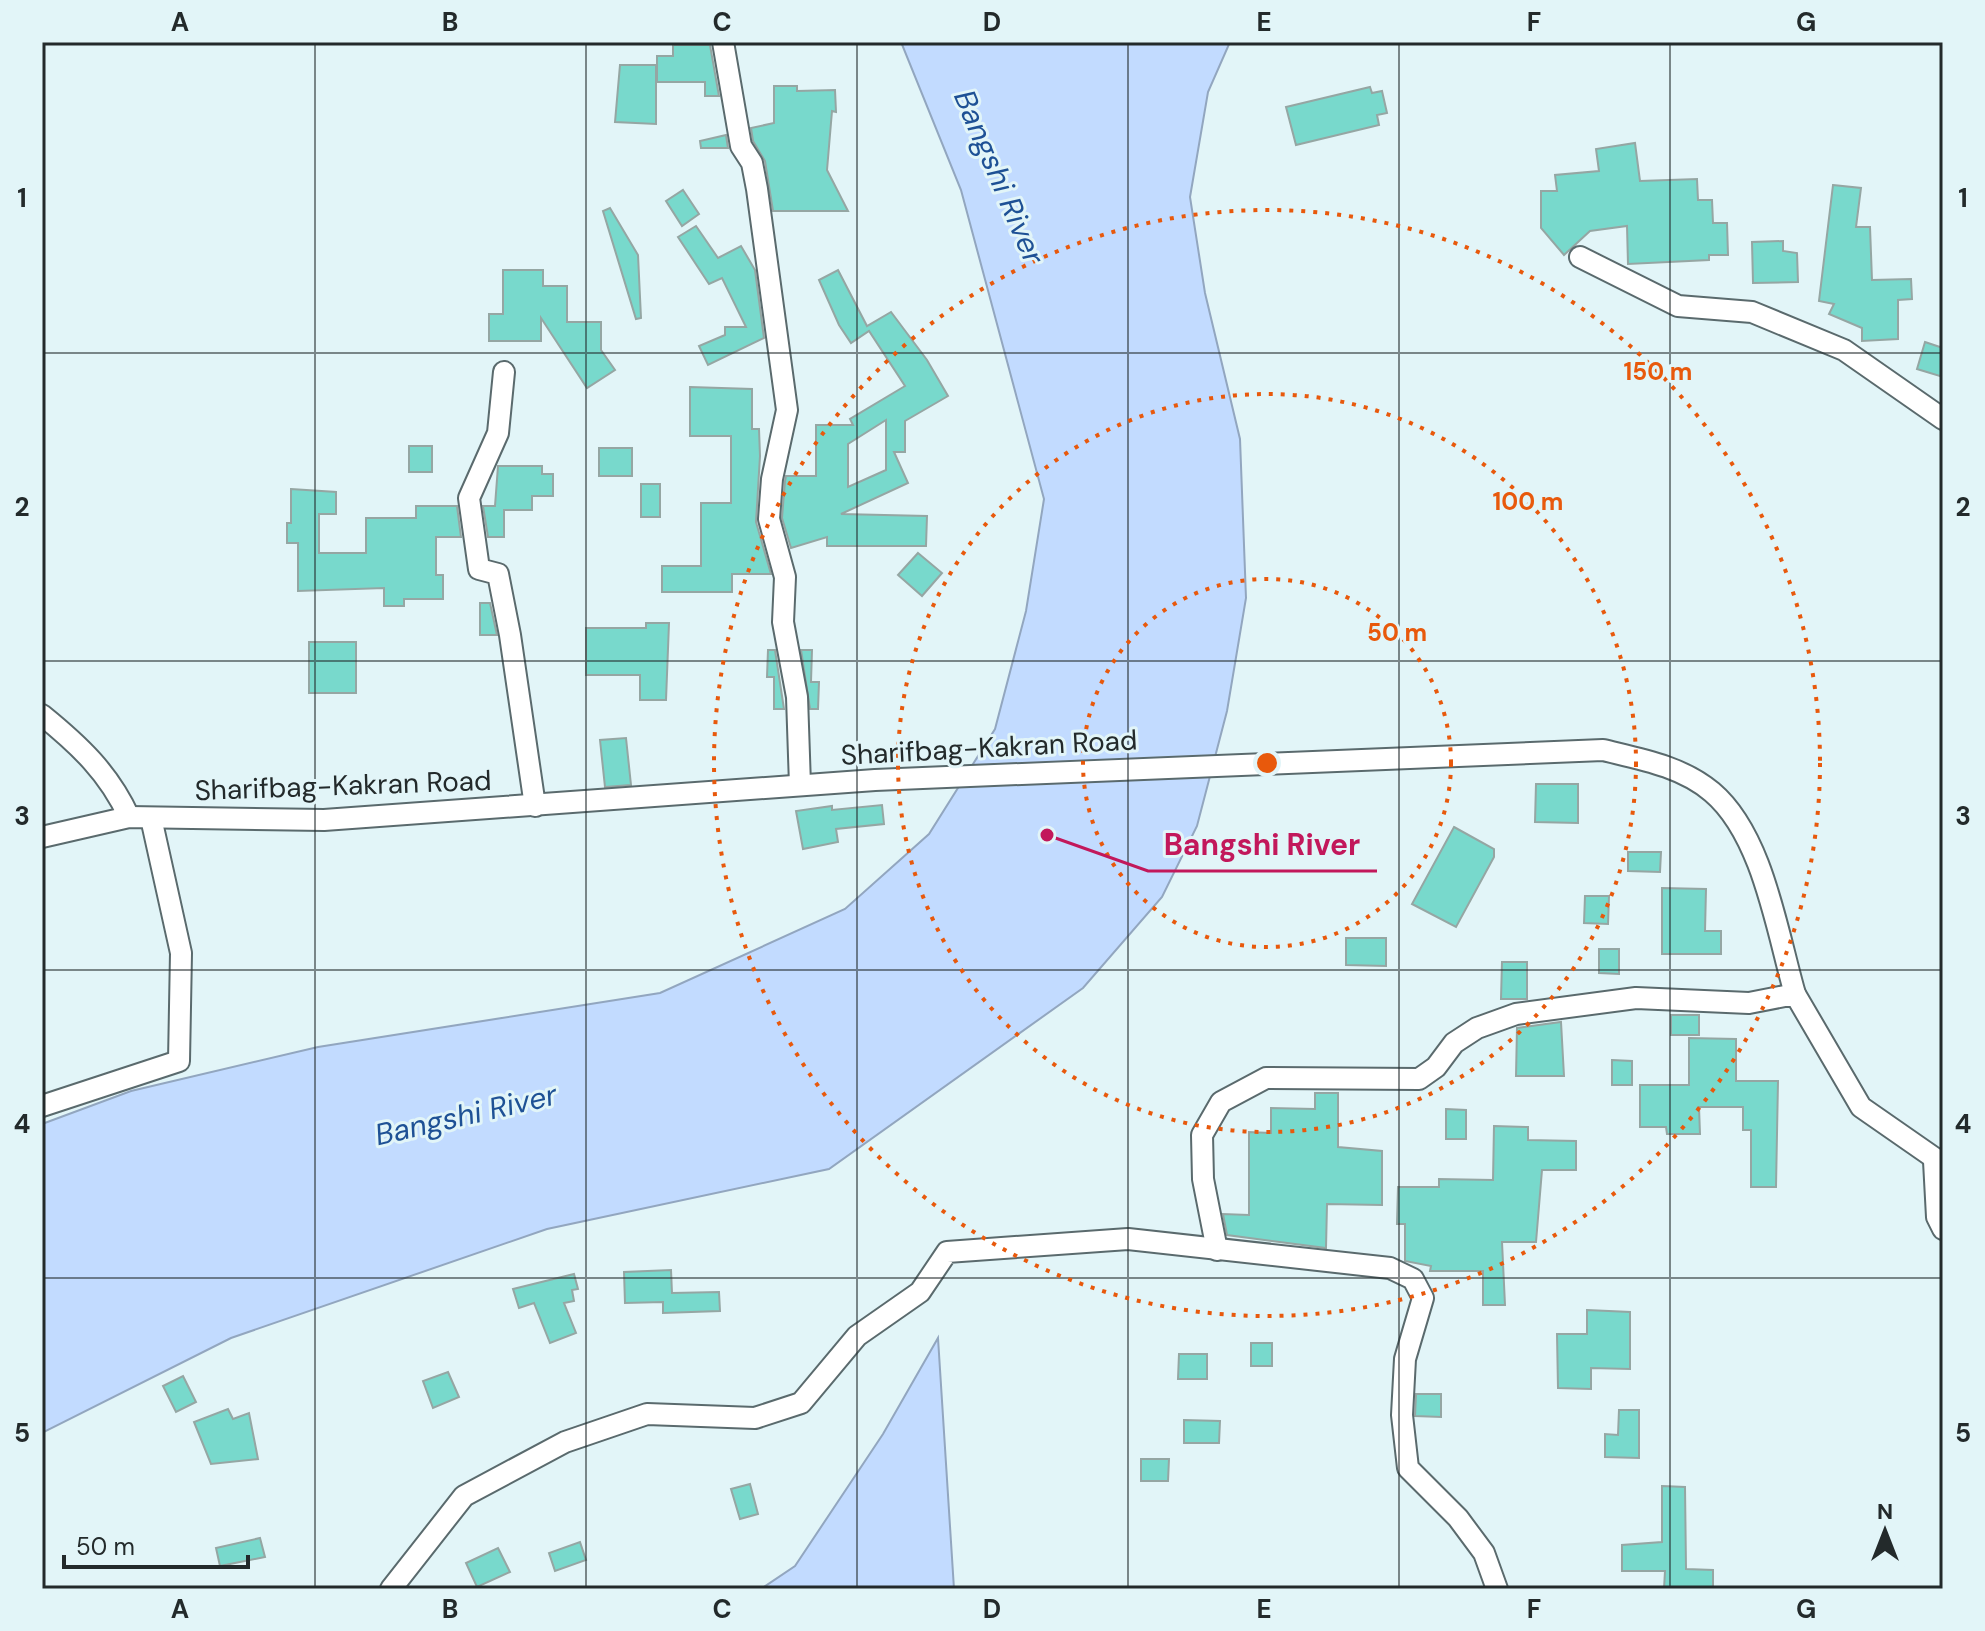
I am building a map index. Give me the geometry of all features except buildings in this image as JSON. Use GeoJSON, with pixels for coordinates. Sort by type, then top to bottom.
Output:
{"type":"FeatureCollection","features":[{"type":"Feature","properties":{"kind":"street"},"geometry":{"type":"LineString","coordinates":[[723,42],[741,146],[752,163],[757,189],[787,410],[772,479],[769,519],[785,577],[783,622],[797,697],[800,785]]}},
{"type":"Feature","properties":{"kind":"street"},"geometry":{"type":"LineString","coordinates":[[1580,257],[1678,306],[1752,312],[1844,350],[1943,419]]}},
{"type":"Feature","properties":{"kind":"street"},"geometry":{"type":"LineString","coordinates":[[504,372],[498,433],[469,498],[479,569],[498,574],[535,806]]}},
{"type":"Feature","properties":{"kind":"street"},"geometry":{"type":"LineString","coordinates":[[42,715],[86,751],[118,792],[129,817]]}},
{"type":"Feature","properties":{"kind":"street","name":"Sharifbag-Kakran Road"},"geometry":{"type":"LineString","coordinates":[[42,837],[129,817],[324,820],[875,780],[1603,750],[1661,763],[1712,792],[1751,843],[1795,994],[1861,1107],[1938,1163]]}},
{"type":"Feature","properties":{"kind":"street"},"geometry":{"type":"LineString","coordinates":[[42,1106],[179,1061],[181,953],[151,818]]}},
{"type":"Feature","properties":{"kind":"street"},"geometry":{"type":"LineString","coordinates":[[1217,1250],[1203,1179],[1202,1135],[1221,1102],[1266,1078],[1419,1079],[1436,1067],[1454,1043],[1477,1028],[1516,1014],[1636,998],[1749,1003],[1795,994]]}},
{"type":"Feature","properties":{"kind":"street"},"geometry":{"type":"LineString","coordinates":[[1938,1163],[1937,1217],[1943,1229]]}},
{"type":"Feature","properties":{"kind":"street"},"geometry":{"type":"LineString","coordinates":[[391,1589],[464,1496],[565,1442],[647,1414],[755,1418],[801,1403],[857,1336],[920,1292],[947,1252],[1128,1239],[1390,1268],[1413,1279],[1423,1298],[1405,1359],[1402,1415],[1408,1468],[1458,1518],[1484,1553],[1497,1589]]}},
{"type":"Feature","properties":{"kind":"water"},"geometry":{"type":"Polygon","coordinates":[[[901,42],[1230,42],[1208,92],[1190,197],[1205,293],[1240,439],[1246,598],[1227,711],[1197,826],[1162,897],[1083,988],[829,1169],[547,1229],[231,1338],[42,1433],[42,1124],[131,1091],[318,1047],[660,993],[845,909],[929,834],[995,729],[1026,611],[1044,499],[961,190],[901,42]]]}},
{"type":"Feature","properties":{"kind":"water"},"geometry":{"type":"Polygon","coordinates":[[[938,1338],[954,1589],[761,1589],[795,1566],[883,1434],[938,1338]]]}},
{"type":"Feature","properties":{"kind":"place","name":"Bangshi River"},"geometry":{"type":"Point","coordinates":[1047,835]}}]}
